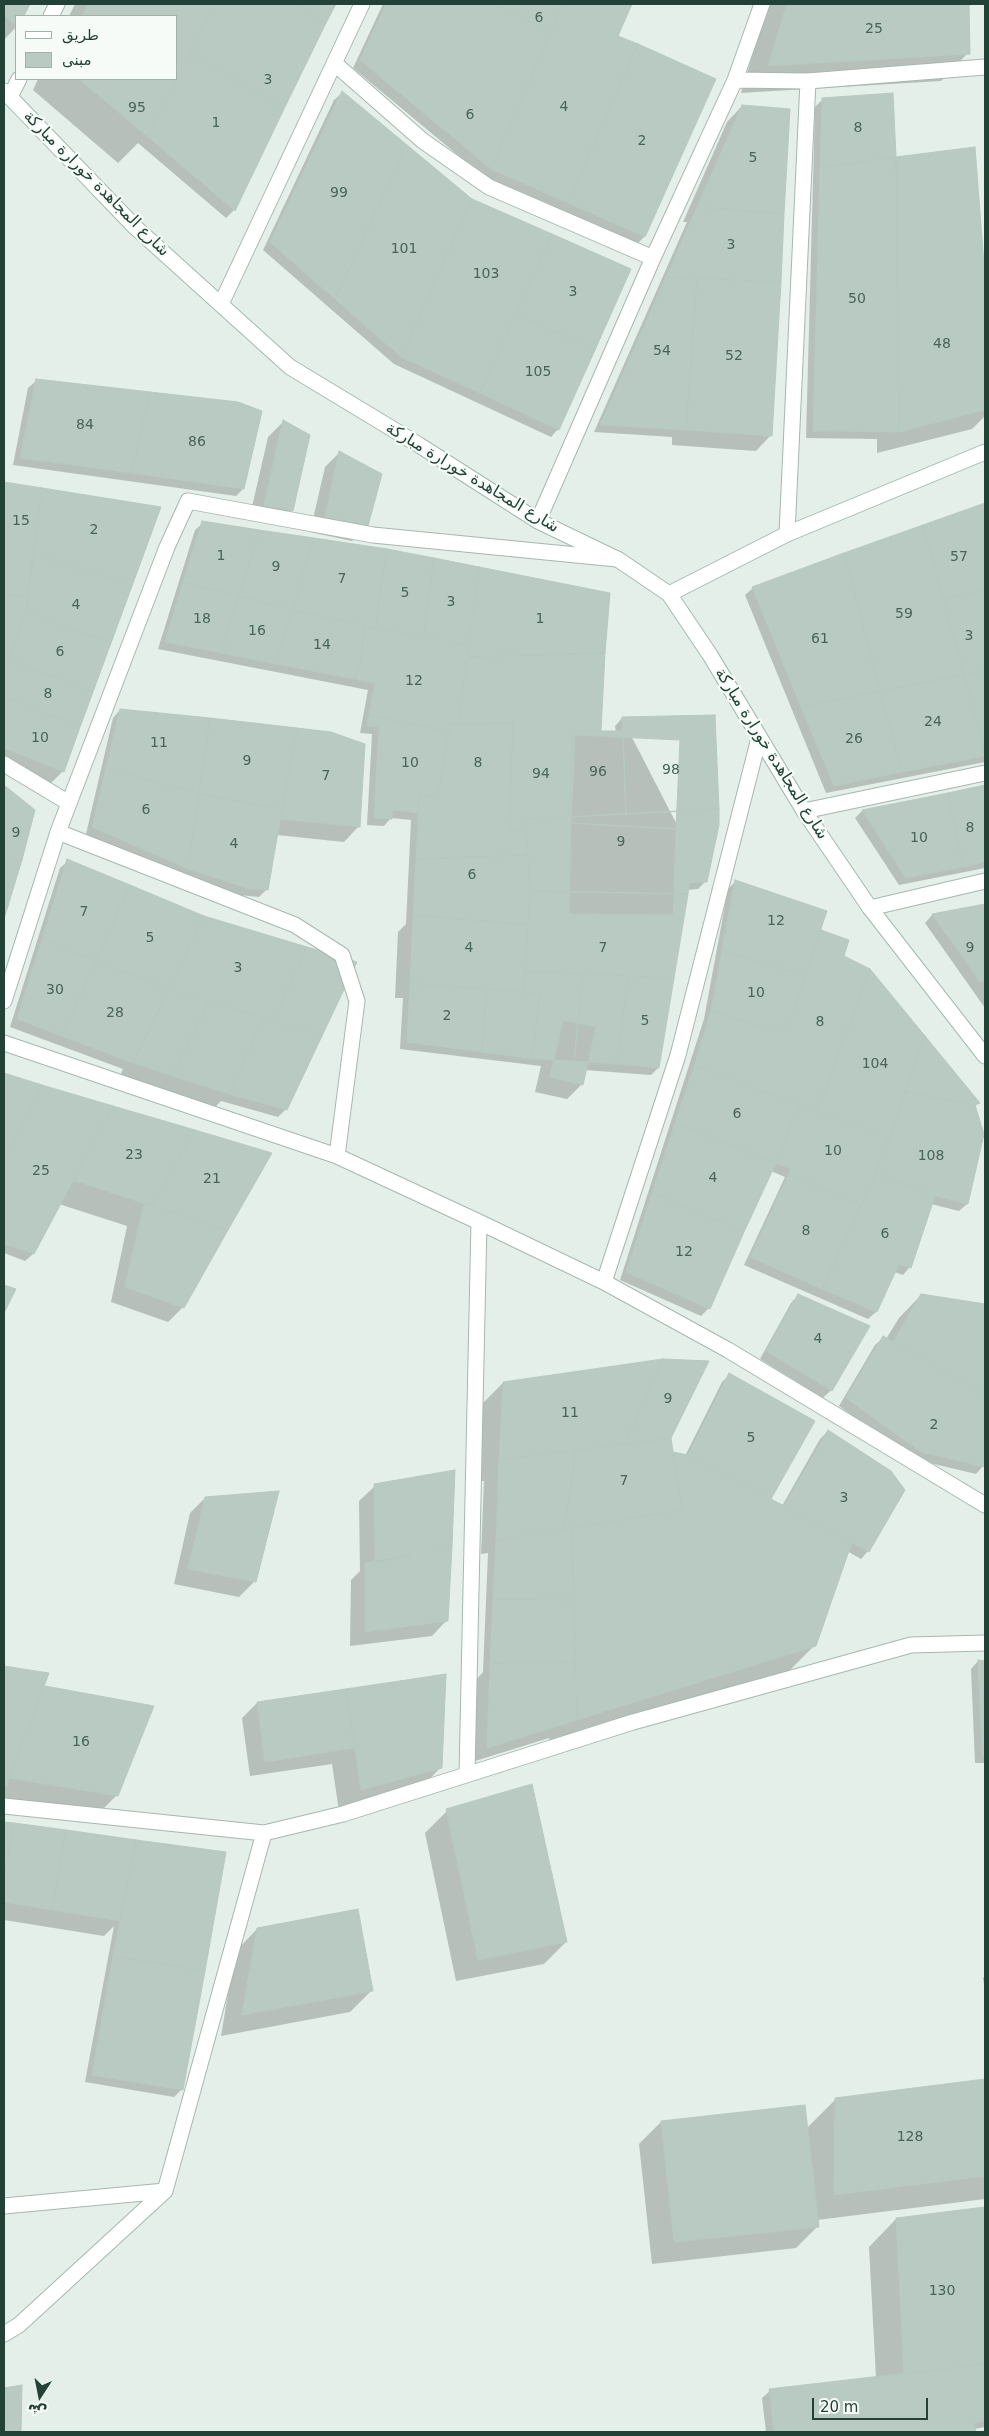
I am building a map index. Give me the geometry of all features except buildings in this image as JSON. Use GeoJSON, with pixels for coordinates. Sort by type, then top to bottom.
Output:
{"type":"FeatureCollection","features":[{"type":"Feature","properties":{"kind":"street"},"geometry":{"type":"LineString","coordinates":[[221,304],[362,4]]}},
{"type":"Feature","properties":{"kind":"street"},"geometry":{"type":"LineString","coordinates":[[538,522],[653,258],[735,80],[762,4]]}},
{"type":"Feature","properties":{"kind":"street"},"geometry":{"type":"LineString","coordinates":[[334,63],[423,141],[489,187],[653,258]]}},
{"type":"Feature","properties":{"kind":"street"},"geometry":{"type":"LineString","coordinates":[[735,80],[808,81],[985,67]]}},
{"type":"Feature","properties":{"kind":"street"},"geometry":{"type":"LineString","coordinates":[[7,94],[18,80]]}},
{"type":"Feature","properties":{"kind":"street"},"geometry":{"type":"LineString","coordinates":[[787,534],[808,81]]}},
{"type":"Feature","properties":{"kind":"street","name":"شارع المجاهدة خورارة مباركة"},"geometry":{"type":"LineString","coordinates":[[7,94],[135,227],[290,367],[419,445],[538,522],[620,560],[669,594],[710,656],[804,811],[870,908],[985,1056]]}},
{"type":"Feature","properties":{"kind":"street"},"geometry":{"type":"LineString","coordinates":[[669,594],[787,534],[985,452]]}},
{"type":"Feature","properties":{"kind":"street"},"geometry":{"type":"LineString","coordinates":[[4,1001],[58,832],[167,547],[188,501],[373,535],[620,560]]}},
{"type":"Feature","properties":{"kind":"street"},"geometry":{"type":"LineString","coordinates":[[604,1282],[678,1055],[760,738]]}},
{"type":"Feature","properties":{"kind":"street"},"geometry":{"type":"LineString","coordinates":[[4,764],[69,803]]}},
{"type":"Feature","properties":{"kind":"street"},"geometry":{"type":"LineString","coordinates":[[804,811],[985,773]]}},
{"type":"Feature","properties":{"kind":"street"},"geometry":{"type":"LineString","coordinates":[[58,832],[295,925],[342,954],[357,1001],[337,1156]]}},
{"type":"Feature","properties":{"kind":"street"},"geometry":{"type":"LineString","coordinates":[[870,908],[985,882]]}},
{"type":"Feature","properties":{"kind":"street"},"geometry":{"type":"LineString","coordinates":[[4,1044],[337,1156],[479,1222],[604,1282],[728,1350],[985,1505]]}},
{"type":"Feature","properties":{"kind":"street"},"geometry":{"type":"LineString","coordinates":[[467,1774],[479,1222]]}},
{"type":"Feature","properties":{"kind":"street"},"geometry":{"type":"LineString","coordinates":[[4,1806],[264,1833],[343,1814],[632,1722],[911,1645],[985,1643]]}},
{"type":"Feature","properties":{"kind":"street"},"geometry":{"type":"LineString","coordinates":[[4,2334],[19,2325],[165,2191],[264,1833]]}},
{"type":"Feature","properties":{"kind":"street"},"geometry":{"type":"LineString","coordinates":[[4,2206],[165,2191]]}}]}
